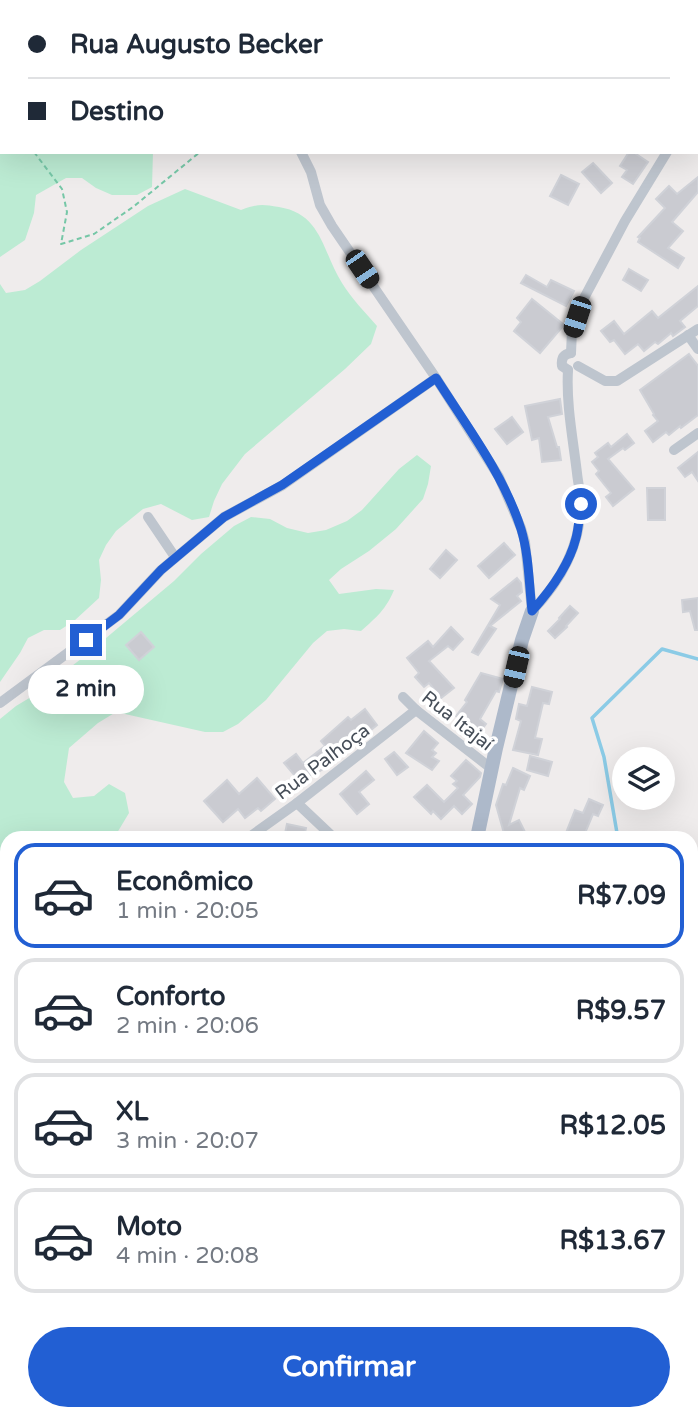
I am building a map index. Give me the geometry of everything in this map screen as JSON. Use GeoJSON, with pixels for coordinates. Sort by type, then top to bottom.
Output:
{"type":"FeatureCollection","features":[{"type":"Feature","properties":{"kind":"main road"},"geometry":{"type":"LineString","coordinates":[[479,831],[522,640],[532,611]]}},
{"type":"Feature","properties":{"kind":"street"},"geometry":{"type":"LineString","coordinates":[[302,154],[311,172],[320,205],[332,226],[436,378],[499,477],[521,528],[532,611]]}},
{"type":"Feature","properties":{"kind":"street"},"geometry":{"type":"LineString","coordinates":[[666,154],[625,221],[582,302],[572,331],[571,353],[564,355],[562,366],[605,381],[617,380],[693,332],[698,349]]}},
{"type":"Feature","properties":{"kind":"street"},"geometry":{"type":"LineString","coordinates":[[532,611],[552,588],[571,553],[576,537],[581,504],[568,391],[573,368]]}},
{"type":"Feature","properties":{"kind":"street"},"geometry":{"type":"LineString","coordinates":[[0,703],[119,615],[161,570],[224,517],[282,485],[436,378]]}},
{"type":"Feature","properties":{"kind":"street"},"geometry":{"type":"LineString","coordinates":[[674,450],[698,433]]}},
{"type":"Feature","properties":{"kind":"street"},"geometry":{"type":"LineString","coordinates":[[148,517],[176,557]]}},
{"type":"Feature","properties":{"kind":"street","name":"Rua Itajaí"},"geometry":{"type":"LineString","coordinates":[[403,697],[492,769]]}},
{"type":"Feature","properties":{"kind":"street","name":"Rua Palhoça"},"geometry":{"type":"LineString","coordinates":[[258,831],[416,710]]}},
{"type":"Feature","properties":{"kind":"street"},"geometry":{"type":"LineString","coordinates":[[297,803],[327,831]]}},
{"type":"Feature","properties":{"kind":"path"},"geometry":{"type":"LineString","coordinates":[[36,154],[62,189],[68,212],[61,244],[94,234],[133,207],[198,154]]}},
{"type":"Feature","properties":{"kind":"green space"},"geometry":{"type":"Polygon","coordinates":[[[0,154],[153,154],[152,187],[137,195],[112,195],[82,178],[66,178],[36,195],[34,213],[25,240],[0,257],[0,154]]]}},
{"type":"Feature","properties":{"kind":"green space"},"geometry":{"type":"Polygon","coordinates":[[[185,189],[241,210],[268,205],[293,211],[304,217],[319,236],[346,289],[377,326],[371,344],[245,454],[222,484],[209,517],[192,520],[161,504],[143,509],[116,531],[99,560],[99,598],[60,630],[44,630],[28,638],[0,682],[0,284],[6,293],[25,290],[148,206],[185,189]]]}},
{"type":"Feature","properties":{"kind":"green space"},"geometry":{"type":"Polygon","coordinates":[[[417,455],[431,466],[423,499],[396,529],[329,580],[339,594],[376,589],[394,590],[384,608],[361,631],[327,631],[313,643],[266,700],[238,724],[223,732],[205,732],[116,712],[98,723],[69,748],[64,782],[73,798],[94,796],[109,784],[125,793],[129,813],[118,831],[0,831],[0,719],[81,659],[174,581],[234,526],[251,517],[270,519],[287,528],[308,533],[326,530],[347,521],[362,510],[399,469],[417,455]]]}},
{"type":"Feature","properties":{"kind":"building"},"geometry":{"type":"Polygon","coordinates":[[[628,154],[636,154],[648,162],[633,184],[622,177],[627,170],[620,166],[628,154]]]}},
{"type":"Feature","properties":{"kind":"building"},"geometry":{"type":"Polygon","coordinates":[[[593,163],[612,183],[601,193],[582,172],[593,163]]]}},
{"type":"Feature","properties":{"kind":"building"},"geometry":{"type":"Polygon","coordinates":[[[561,175],[579,184],[568,205],[550,196],[561,175]]]}},
{"type":"Feature","properties":{"kind":"building"},"geometry":{"type":"Polygon","coordinates":[[[698,177],[698,192],[672,222],[683,231],[668,248],[684,258],[678,268],[638,242],[638,237],[665,208],[656,199],[669,186],[677,194],[698,177]]]}},
{"type":"Feature","properties":{"kind":"building"},"geometry":{"type":"Polygon","coordinates":[[[629,269],[648,280],[641,291],[623,280],[629,269]]]}},
{"type":"Feature","properties":{"kind":"building"},"geometry":{"type":"Polygon","coordinates":[[[526,275],[547,287],[551,280],[574,291],[566,306],[521,283],[526,275]]]}},
{"type":"Feature","properties":{"kind":"building"},"geometry":{"type":"Polygon","coordinates":[[[698,286],[698,306],[680,321],[685,327],[673,336],[671,333],[658,344],[655,342],[644,351],[638,344],[625,354],[614,340],[610,342],[601,331],[614,321],[624,334],[652,311],[658,318],[698,286]]]}},
{"type":"Feature","properties":{"kind":"building"},"geometry":{"type":"Polygon","coordinates":[[[532,299],[564,325],[540,353],[514,331],[521,322],[517,318],[532,299]]]}},
{"type":"Feature","properties":{"kind":"building"},"geometry":{"type":"Polygon","coordinates":[[[689,354],[698,366],[698,415],[681,428],[680,426],[669,435],[666,432],[653,442],[645,431],[658,421],[640,390],[689,354]]]}},
{"type":"Feature","properties":{"kind":"building"},"geometry":{"type":"Polygon","coordinates":[[[560,399],[562,414],[548,417],[561,460],[542,462],[539,438],[532,440],[525,406],[560,399]]]}},
{"type":"Feature","properties":{"kind":"building"},"geometry":{"type":"Polygon","coordinates":[[[512,417],[523,432],[507,444],[495,429],[512,417]]]}},
{"type":"Feature","properties":{"kind":"building"},"geometry":{"type":"Polygon","coordinates":[[[627,434],[634,443],[608,459],[634,489],[613,506],[606,497],[611,493],[596,474],[599,471],[592,462],[598,457],[595,453],[608,443],[611,447],[627,434]]]}},
{"type":"Feature","properties":{"kind":"building"},"geometry":{"type":"Polygon","coordinates":[[[698,452],[698,481],[692,472],[685,477],[678,468],[698,452]]]}},
{"type":"Feature","properties":{"kind":"building"},"geometry":{"type":"Polygon","coordinates":[[[647,488],[665,488],[665,520],[648,520],[647,488]]]}},
{"type":"Feature","properties":{"kind":"building"},"geometry":{"type":"Polygon","coordinates":[[[504,543],[515,555],[489,578],[478,566],[504,543]]]}},
{"type":"Feature","properties":{"kind":"building"},"geometry":{"type":"Polygon","coordinates":[[[446,550],[457,560],[440,578],[430,569],[446,550]]]}},
{"type":"Feature","properties":{"kind":"building"},"geometry":{"type":"Polygon","coordinates":[[[517,578],[522,592],[517,596],[521,601],[490,626],[496,629],[478,655],[472,652],[500,605],[491,599],[517,578]]]}},
{"type":"Feature","properties":{"kind":"building"},"geometry":{"type":"Polygon","coordinates":[[[698,598],[698,630],[695,630],[690,611],[683,612],[682,600],[698,598]]]}},
{"type":"Feature","properties":{"kind":"building"},"geometry":{"type":"Polygon","coordinates":[[[570,606],[578,613],[555,638],[548,631],[570,606]]]}},
{"type":"Feature","properties":{"kind":"building"},"geometry":{"type":"Polygon","coordinates":[[[451,627],[463,639],[453,650],[448,646],[429,661],[454,688],[441,698],[429,683],[424,687],[415,677],[419,673],[407,658],[428,641],[433,647],[451,627]]]}},
{"type":"Feature","properties":{"kind":"building"},"geometry":{"type":"Polygon","coordinates":[[[141,632],[154,647],[139,660],[126,645],[141,632]]]}},
{"type":"Feature","properties":{"kind":"building"},"geometry":{"type":"Polygon","coordinates":[[[481,673],[503,679],[499,692],[496,691],[480,719],[486,724],[480,732],[473,726],[469,731],[461,725],[463,722],[456,716],[467,702],[465,700],[481,673]]]}},
{"type":"Feature","properties":{"kind":"building"},"geometry":{"type":"Polygon","coordinates":[[[532,687],[552,692],[549,704],[543,703],[535,738],[542,739],[538,755],[513,750],[521,721],[516,719],[519,704],[527,706],[532,687]]]}},
{"type":"Feature","properties":{"kind":"building"},"geometry":{"type":"Polygon","coordinates":[[[365,709],[377,725],[348,745],[328,762],[330,764],[320,771],[318,769],[301,783],[284,763],[296,754],[303,763],[325,746],[321,741],[348,717],[351,720],[365,709]]]}},
{"type":"Feature","properties":{"kind":"building"},"geometry":{"type":"Polygon","coordinates":[[[424,731],[438,743],[432,750],[436,753],[432,757],[439,761],[432,770],[406,753],[424,731]]]}},
{"type":"Feature","properties":{"kind":"building"},"geometry":{"type":"Polygon","coordinates":[[[394,752],[408,767],[397,775],[385,759],[394,752]]]}},
{"type":"Feature","properties":{"kind":"building"},"geometry":{"type":"Polygon","coordinates":[[[530,756],[552,762],[548,776],[527,770],[530,756]]]}},
{"type":"Feature","properties":{"kind":"building"},"geometry":{"type":"Polygon","coordinates":[[[466,760],[481,773],[463,795],[472,804],[462,814],[454,806],[441,819],[433,811],[431,814],[414,797],[427,785],[444,802],[458,788],[453,784],[457,781],[451,776],[466,760]]]}},
{"type":"Feature","properties":{"kind":"building"},"geometry":{"type":"Polygon","coordinates":[[[513,768],[530,776],[524,790],[520,788],[509,825],[519,820],[524,831],[503,831],[496,805],[503,784],[506,785],[513,768]]]}},
{"type":"Feature","properties":{"kind":"building"},"geometry":{"type":"Polygon","coordinates":[[[366,771],[374,780],[359,792],[369,804],[357,814],[340,794],[366,771]]]}},
{"type":"Feature","properties":{"kind":"building"},"geometry":{"type":"Polygon","coordinates":[[[257,778],[275,799],[261,811],[258,808],[245,818],[238,809],[223,822],[204,801],[227,780],[239,794],[257,778]]]}},
{"type":"Feature","properties":{"kind":"building"},"geometry":{"type":"Polygon","coordinates":[[[589,799],[603,805],[598,816],[593,814],[586,831],[567,831],[575,810],[583,813],[589,799]]]}},
{"type":"Feature","properties":{"kind":"building"},"geometry":{"type":"Polygon","coordinates":[[[287,824],[306,828],[305,831],[286,831],[287,824]]]}},
{"type":"Feature","properties":{"kind":"waterway"},"geometry":{"type":"LineString","coordinates":[[617,831],[604,757],[592,718],[662,649],[698,659]]}},
{"type":"Feature","properties":{"kind":"route"},"geometry":{"type":"LineString","coordinates":[[86,640],[119,615],[161,570],[224,517],[282,485],[436,378],[499,477],[521,528],[532,611],[552,588],[571,553],[581,504]]}}]}
